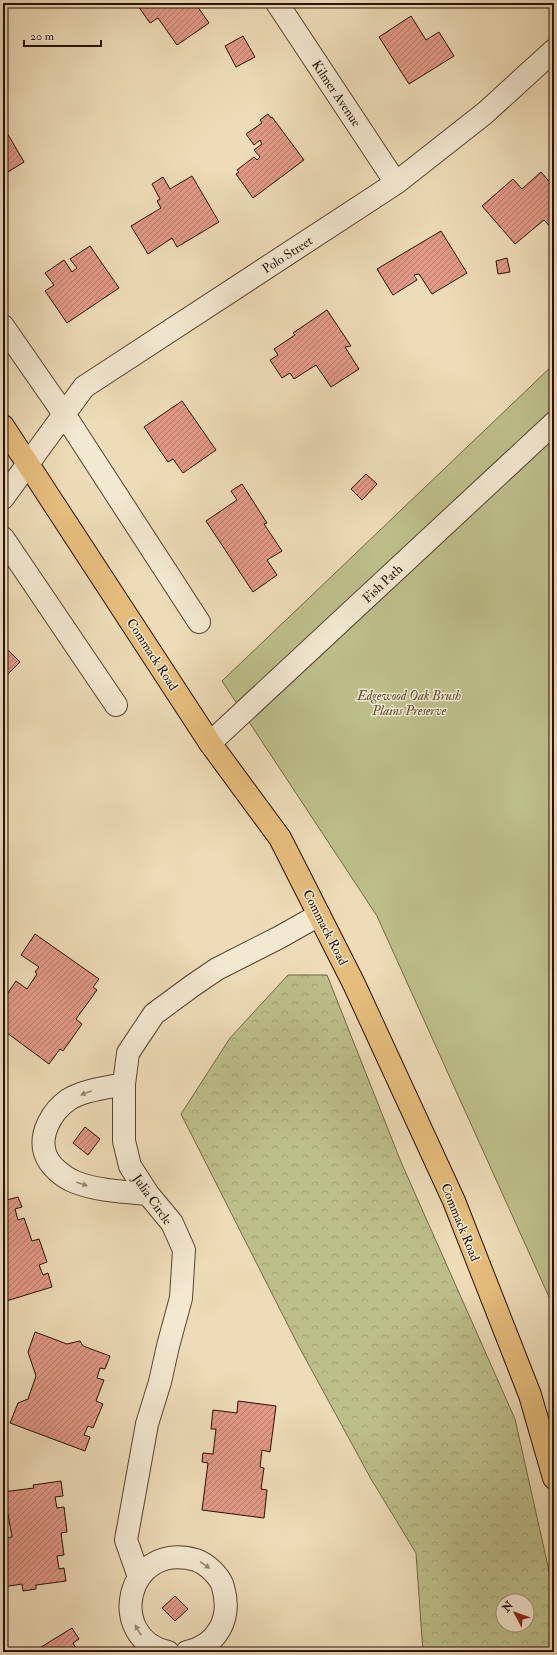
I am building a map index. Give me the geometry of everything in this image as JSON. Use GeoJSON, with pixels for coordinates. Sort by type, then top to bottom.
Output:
{"type":"FeatureCollection","features":[{"type":"Feature","properties":{"kind":"main road","name":"Commack Road"},"geometry":{"type":"LineString","coordinates":[[3,426],[210,743],[280,838],[354,984],[454,1201],[530,1395],[554,1478]]}},
{"type":"Feature","properties":{"kind":"street","name":"Kilmer Avenue"},"geometry":{"type":"LineString","coordinates":[[277,3],[396,183]]}},
{"type":"Feature","properties":{"kind":"street","name":"Polo Street"},"geometry":{"type":"LineString","coordinates":[[3,498],[84,387],[396,183],[485,113],[554,50]]}},
{"type":"Feature","properties":{"kind":"street"},"geometry":{"type":"LineString","coordinates":[[3,326],[64,414],[200,622]]}},
{"type":"Feature","properties":{"kind":"street","name":"Fish Path"},"geometry":{"type":"LineString","coordinates":[[210,743],[554,423]]}},
{"type":"Feature","properties":{"kind":"street"},"geometry":{"type":"LineString","coordinates":[[3,538],[116,705]]}},
{"type":"Feature","properties":{"kind":"street","name":"Julia Circle"},"geometry":{"type":"LineString","coordinates":[[139,1577],[126,1540],[147,1424],[160,1382],[180,1298],[184,1250],[172,1223],[148,1194],[130,1166],[124,1141],[124,1084],[128,1053],[154,1014],[217,969],[319,915]]}},
{"type":"Feature","properties":{"kind":"street"},"geometry":{"type":"LineString","coordinates":[[124,1084],[92,1091],[69,1099],[61,1106],[52,1116],[47,1126],[44,1146],[45,1154],[52,1165],[60,1173],[74,1181],[90,1187],[148,1194]]}},
{"type":"Feature","properties":{"kind":"street"},"geometry":{"type":"LineString","coordinates":[[168,1652],[152,1646],[140,1635],[133,1622],[130,1606],[132,1591],[139,1577],[151,1565],[166,1558],[183,1557],[199,1561],[213,1571],[222,1585],[227,1600],[226,1615],[220,1630],[210,1641],[197,1650],[187,1652]]}},
{"type":"Feature","properties":{"kind":"green space","name":"Edgewood Oak Brush Plains Preserve"},"geometry":{"type":"Polygon","coordinates":[[[554,364],[554,1308],[377,916],[222,681],[554,364]]]}},
{"type":"Feature","properties":{"kind":"green space"},"geometry":{"type":"Polygon","coordinates":[[[288,975],[327,975],[401,1162],[515,1419],[554,1593],[554,1652],[423,1652],[416,1553],[371,1479],[298,1345],[181,1114],[230,1038],[288,975]]]}},
{"type":"Feature","properties":{"kind":"building"},"geometry":{"type":"Polygon","coordinates":[[[136,3],[195,3],[209,23],[177,45],[158,18],[150,23],[136,3]]]}},
{"type":"Feature","properties":{"kind":"building"},"geometry":{"type":"Polygon","coordinates":[[[411,16],[426,40],[439,32],[454,56],[409,84],[379,37],[411,16]]]}},
{"type":"Feature","properties":{"kind":"building"},"geometry":{"type":"Polygon","coordinates":[[[243,36],[255,57],[236,67],[225,46],[243,36]]]}},
{"type":"Feature","properties":{"kind":"building"},"geometry":{"type":"Polygon","coordinates":[[[268,114],[271,118],[272,117],[304,160],[253,198],[236,174],[239,172],[237,170],[254,157],[257,160],[260,157],[254,150],[262,144],[260,140],[254,145],[246,134],[262,123],[260,120],[268,114]]]}},
{"type":"Feature","properties":{"kind":"building"},"geometry":{"type":"Polygon","coordinates":[[[3,126],[24,162],[3,175],[3,126]]]}},
{"type":"Feature","properties":{"kind":"building"},"geometry":{"type":"Polygon","coordinates":[[[541,172],[554,187],[554,231],[544,220],[515,244],[482,206],[513,179],[522,189],[541,172]]]}},
{"type":"Feature","properties":{"kind":"building"},"geometry":{"type":"Polygon","coordinates":[[[192,176],[219,222],[177,247],[172,238],[148,254],[131,226],[161,208],[157,201],[160,199],[152,184],[163,177],[170,189],[192,176]]]}},
{"type":"Feature","properties":{"kind":"building"},"geometry":{"type":"Polygon","coordinates":[[[441,231],[467,273],[432,294],[419,274],[414,275],[417,280],[393,295],[377,269],[441,231]]]}},
{"type":"Feature","properties":{"kind":"building"},"geometry":{"type":"Polygon","coordinates":[[[90,246],[119,288],[67,323],[45,291],[54,285],[45,273],[64,260],[72,272],[77,268],[70,259],[90,246]]]}},
{"type":"Feature","properties":{"kind":"building"},"geometry":{"type":"Polygon","coordinates":[[[507,258],[510,272],[498,274],[496,261],[507,258]]]}},
{"type":"Feature","properties":{"kind":"building"},"geometry":{"type":"Polygon","coordinates":[[[327,310],[351,346],[345,347],[359,369],[331,387],[316,365],[294,379],[290,373],[282,378],[270,360],[278,355],[274,349],[295,335],[293,333],[327,310]]]}},
{"type":"Feature","properties":{"kind":"building"},"geometry":{"type":"Polygon","coordinates":[[[182,401],[216,450],[183,473],[173,459],[168,462],[144,427],[182,401]]]}},
{"type":"Feature","properties":{"kind":"building"},"geometry":{"type":"Polygon","coordinates":[[[366,474],[377,484],[362,500],[351,489],[366,474]]]}},
{"type":"Feature","properties":{"kind":"building"},"geometry":{"type":"Polygon","coordinates":[[[242,484],[267,523],[264,524],[282,551],[267,560],[277,575],[253,592],[206,521],[237,500],[231,491],[242,484]]]}},
{"type":"Feature","properties":{"kind":"building"},"geometry":{"type":"Polygon","coordinates":[[[3,645],[20,662],[3,679],[3,645]]]}},
{"type":"Feature","properties":{"kind":"building"},"geometry":{"type":"Polygon","coordinates":[[[35,934],[99,979],[93,987],[97,990],[76,1019],[82,1024],[63,1051],[60,1049],[49,1064],[3,1030],[3,1000],[16,981],[27,989],[37,974],[35,972],[39,967],[21,955],[35,934]]]}},
{"type":"Feature","properties":{"kind":"building"},"geometry":{"type":"Polygon","coordinates":[[[85,1127],[100,1139],[88,1155],[73,1143],[85,1127]]]}},
{"type":"Feature","properties":{"kind":"building"},"geometry":{"type":"Polygon","coordinates":[[[18,1197],[22,1207],[15,1209],[18,1220],[24,1218],[32,1241],[39,1239],[47,1262],[39,1265],[43,1275],[48,1273],[52,1287],[3,1302],[3,1201],[18,1197]]]}},
{"type":"Feature","properties":{"kind":"building"},"geometry":{"type":"Polygon","coordinates":[[[35,1332],[67,1344],[80,1341],[83,1346],[110,1356],[105,1369],[100,1368],[97,1378],[104,1380],[96,1401],[103,1404],[93,1428],[88,1426],[84,1435],[90,1437],[85,1451],[10,1423],[18,1403],[28,1399],[36,1376],[28,1352],[35,1332]]]}},
{"type":"Feature","properties":{"kind":"building"},"geometry":{"type":"Polygon","coordinates":[[[238,1401],[276,1406],[270,1452],[262,1450],[260,1467],[264,1468],[261,1489],[267,1490],[264,1518],[202,1510],[208,1463],[202,1462],[203,1453],[213,1454],[216,1429],[211,1429],[213,1410],[237,1413],[238,1401]]]}},
{"type":"Feature","properties":{"kind":"building"},"geometry":{"type":"Polygon","coordinates":[[[61,1481],[63,1496],[55,1497],[57,1508],[64,1507],[67,1532],[61,1533],[64,1555],[57,1556],[59,1569],[64,1568],[66,1581],[36,1585],[36,1589],[23,1591],[22,1584],[3,1587],[3,1538],[12,1537],[8,1514],[3,1515],[3,1492],[34,1488],[33,1485],[61,1481]]]}},
{"type":"Feature","properties":{"kind":"building"},"geometry":{"type":"Polygon","coordinates":[[[175,1596],[188,1609],[175,1621],[162,1608],[175,1596]]]}},
{"type":"Feature","properties":{"kind":"building"},"geometry":{"type":"Polygon","coordinates":[[[72,1628],[79,1639],[73,1643],[78,1652],[33,1652],[72,1628]]]}}]}
